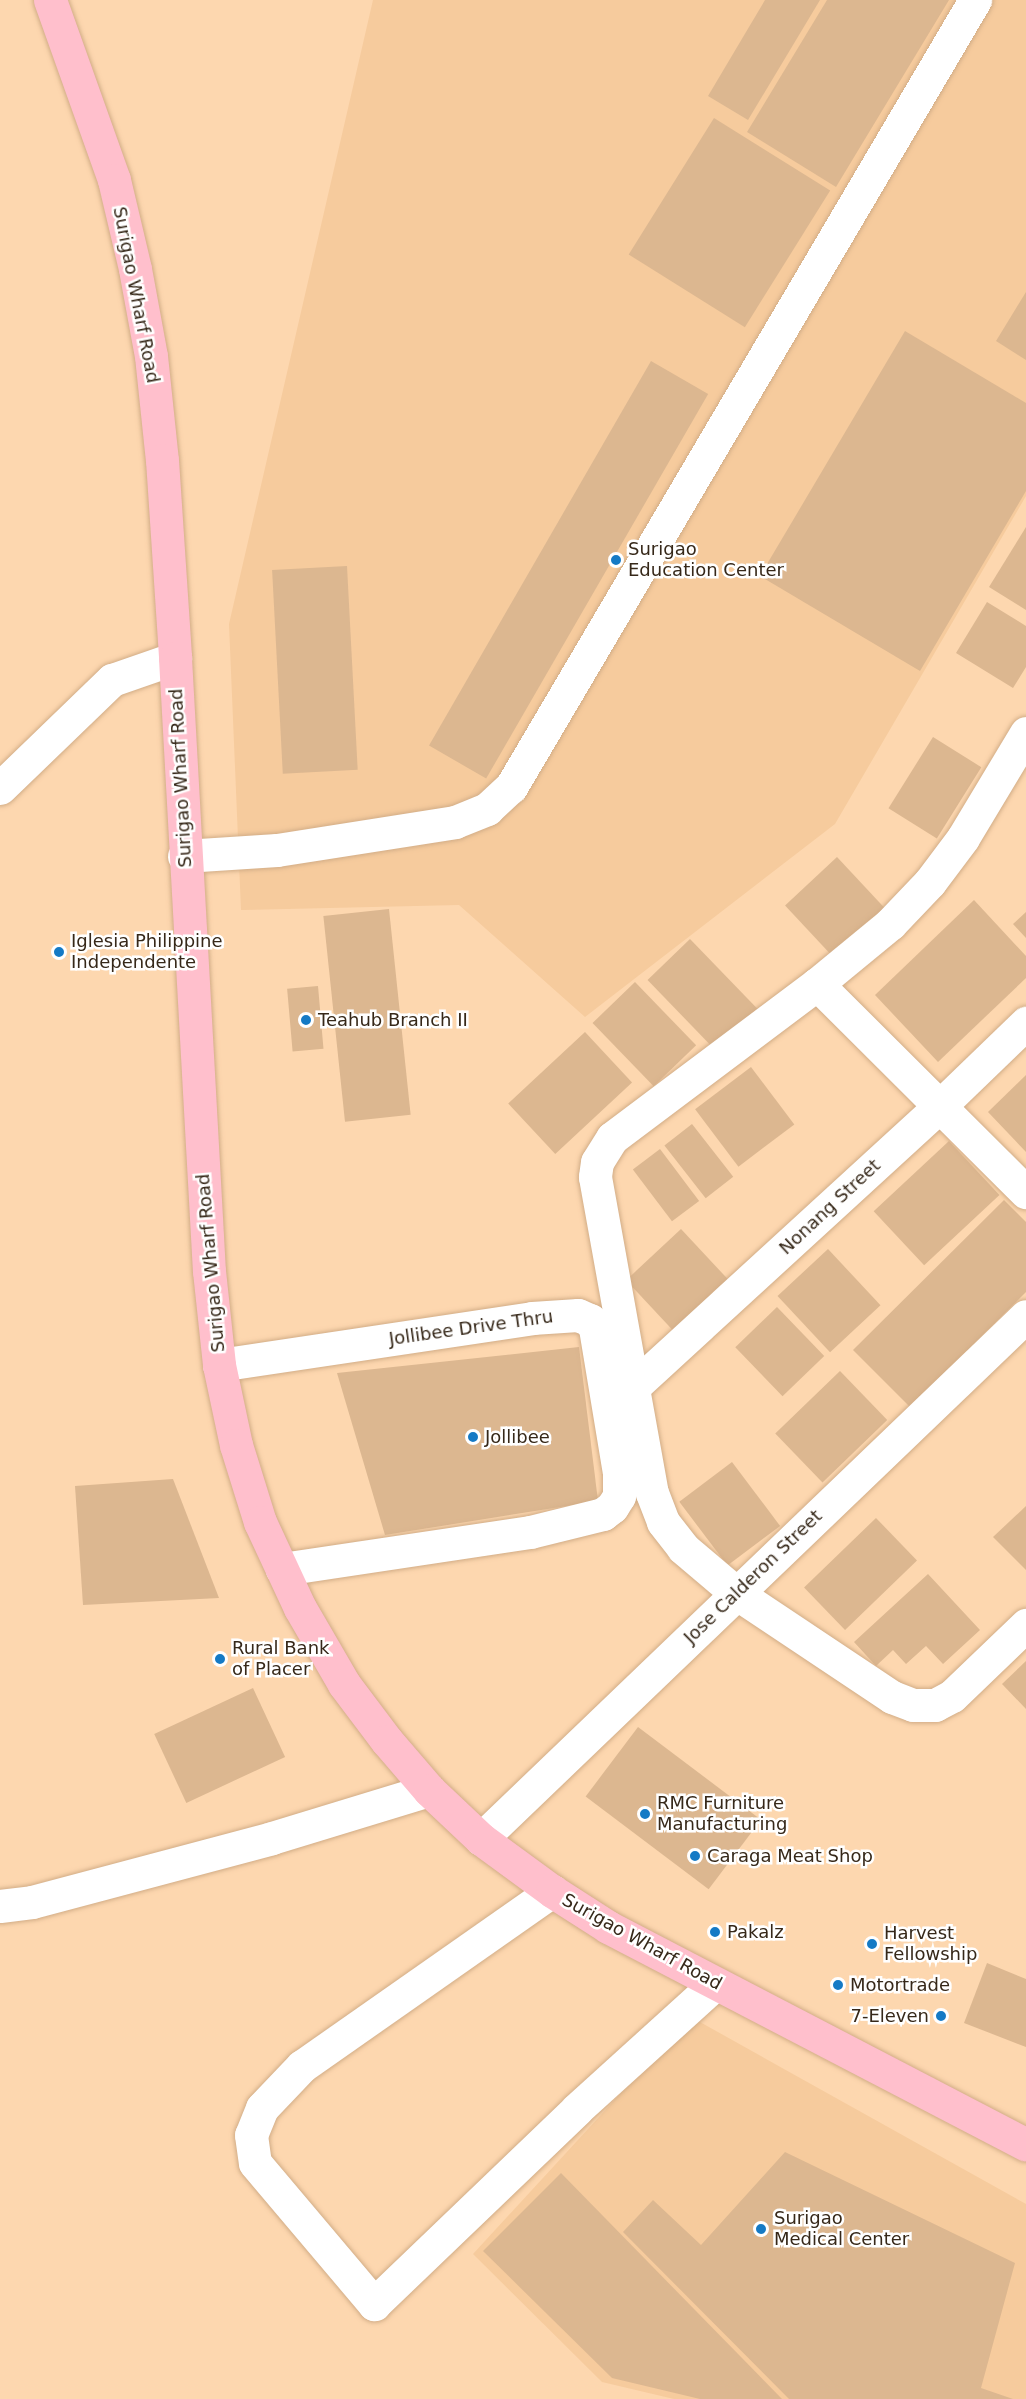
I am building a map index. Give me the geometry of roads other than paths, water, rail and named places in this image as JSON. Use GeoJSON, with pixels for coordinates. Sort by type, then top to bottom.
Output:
{"type":"FeatureCollection","features":[{"type":"Feature","properties":{"kind":"main road","name":"Surigao Wharf Road"},"geometry":{"type":"LineString","coordinates":[[50,0],[114,180],[135,269],[151,356],[162,460],[175,658],[184,856],[209,1270],[219,1365],[236,1445],[260,1522],[300,1608],[344,1684],[429,1790],[481,1839],[552,1891],[608,1927],[1026,2145]]}},
{"type":"Feature","properties":{"kind":"street"},"geometry":{"type":"LineString","coordinates":[[184,856],[277,850],[455,822],[487,809],[511,788],[975,0]]}},
{"type":"Feature","properties":{"kind":"street"},"geometry":{"type":"LineString","coordinates":[[0,788],[112,681],[175,658]]}},
{"type":"Feature","properties":{"kind":"street"},"geometry":{"type":"LineString","coordinates":[[1026,733],[963,838],[930,882],[890,924],[817,984],[612,1138],[603,1149],[597,1162],[596,1177],[652,1492],[663,1522],[683,1548],[736,1593],[891,1697],[913,1705],[935,1705],[952,1696],[1026,1625]]}},
{"type":"Feature","properties":{"kind":"street"},"geometry":{"type":"LineString","coordinates":[[817,984],[1026,1192]]}},
{"type":"Feature","properties":{"kind":"street","name":"Nonang Street"},"geometry":{"type":"LineString","coordinates":[[632,1389],[940,1106],[1026,1023]]}},
{"type":"Feature","properties":{"kind":"street","name":"Jollibee Drive Thru"},"geometry":{"type":"LineString","coordinates":[[219,1365],[532,1317],[578,1315],[590,1320],[595,1328],[619,1473],[619,1496],[612,1507],[603,1514],[530,1532],[282,1569]]}},
{"type":"Feature","properties":{"kind":"street","name":"Jose Calderon Street"},"geometry":{"type":"LineString","coordinates":[[481,1839],[1026,1316]]}},
{"type":"Feature","properties":{"kind":"street"},"geometry":{"type":"LineString","coordinates":[[0,1906],[32,1902],[272,1838],[429,1790]]}},
{"type":"Feature","properties":{"kind":"street"},"geometry":{"type":"LineString","coordinates":[[552,1891],[302,2066],[262,2108],[251,2135],[255,2163],[374,2304],[577,2109],[716,1984]]}},
{"type":"Feature","properties":{"kind":"place","name":"Surigao Education Center"},"geometry":{"type":"Point","coordinates":[616,560]}},
{"type":"Feature","properties":{"kind":"place","name":"Iglesia Philippine Independente"},"geometry":{"type":"Point","coordinates":[59,952]}},
{"type":"Feature","properties":{"kind":"place","name":"Teahub Branch II"},"geometry":{"type":"Point","coordinates":[306,1020]}},
{"type":"Feature","properties":{"kind":"place","name":"Jollibee"},"geometry":{"type":"Point","coordinates":[473,1437]}},
{"type":"Feature","properties":{"kind":"place","name":"Rural Bank of Placer"},"geometry":{"type":"Point","coordinates":[220,1659]}},
{"type":"Feature","properties":{"kind":"place","name":"RMC Furniture Manufacturing"},"geometry":{"type":"Point","coordinates":[645,1814]}},
{"type":"Feature","properties":{"kind":"place","name":"Caraga Meat Shop"},"geometry":{"type":"Point","coordinates":[695,1856]}},
{"type":"Feature","properties":{"kind":"place","name":"Pakalz"},"geometry":{"type":"Point","coordinates":[715,1932]}},
{"type":"Feature","properties":{"kind":"place","name":"Harvest Fellowship"},"geometry":{"type":"Point","coordinates":[872,1944]}},
{"type":"Feature","properties":{"kind":"place","name":"Motortrade"},"geometry":{"type":"Point","coordinates":[838,1985]}},
{"type":"Feature","properties":{"kind":"place","name":"7-Eleven"},"geometry":{"type":"Point","coordinates":[941,2016]}},
{"type":"Feature","properties":{"kind":"place","name":"Surigao Medical Center"},"geometry":{"type":"Point","coordinates":[761,2229]}}]}
